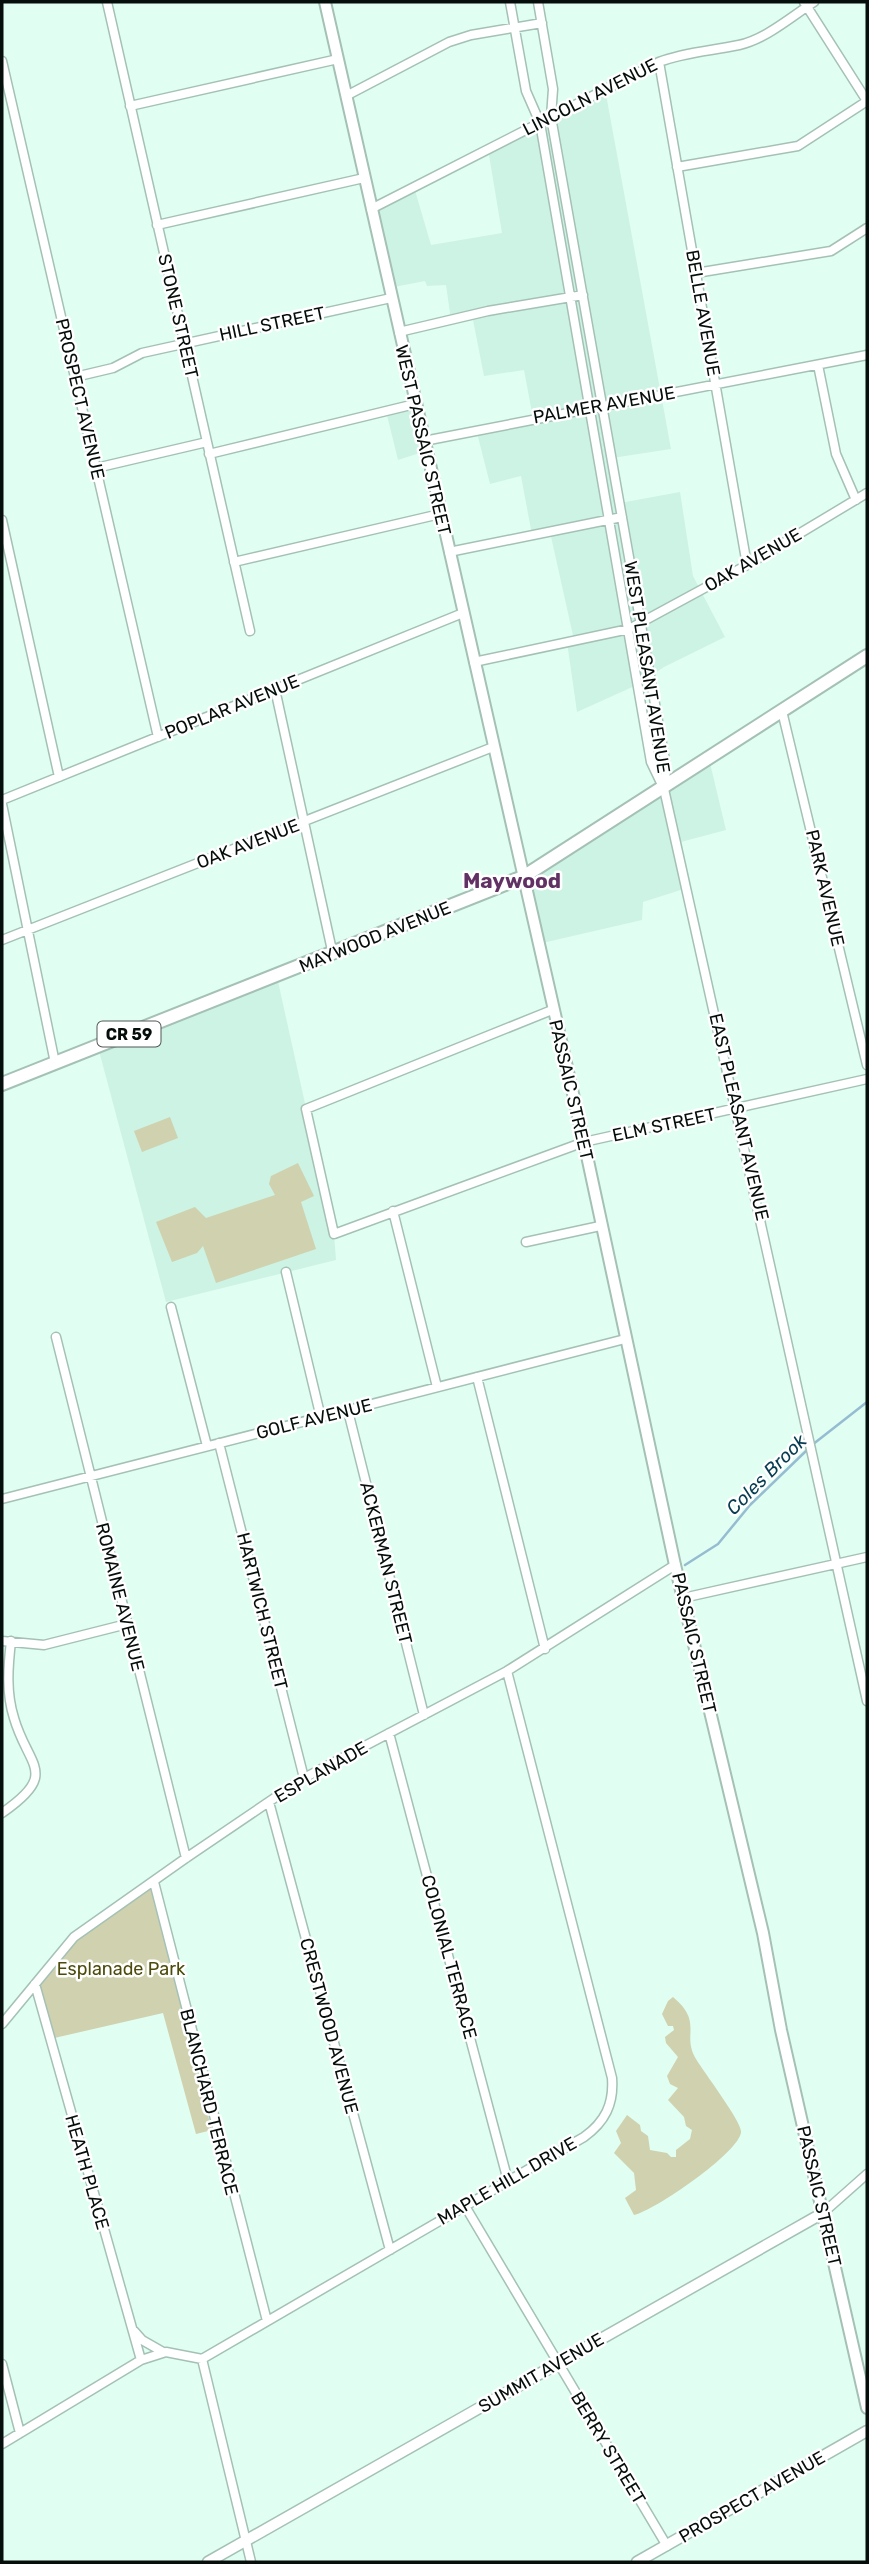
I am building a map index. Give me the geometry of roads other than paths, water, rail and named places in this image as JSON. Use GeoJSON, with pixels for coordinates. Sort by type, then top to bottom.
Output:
{"type":"FeatureCollection","features":[{"type":"Feature","properties":{"kind":"main road","name":"WEST PASSAIC STREET"},"geometry":{"type":"LineString","coordinates":[[325,2],[523,877]]}},
{"type":"Feature","properties":{"kind":"main road","name":"MAYWOOD AVENUE"},"geometry":{"type":"LineString","coordinates":[[2,1084],[333,955],[523,877],[664,789],[867,656]]}},
{"type":"Feature","properties":{"kind":"main road","name":"PASSAIC STREET"},"geometry":{"type":"LineString","coordinates":[[523,877],[584,1142],[675,1565],[763,1933],[781,2030],[867,2409]]}},
{"type":"Feature","properties":{"kind":"street","name":"STONE STREET"},"geometry":{"type":"LineString","coordinates":[[107,2],[250,631]]}},
{"type":"Feature","properties":{"kind":"street","name":"WEST PLEASANT AVENUE"},"geometry":{"type":"LineString","coordinates":[[510,2],[526,91],[540,122],[651,762],[664,789]]}},
{"type":"Feature","properties":{"kind":"street","name":"WEST PLEASANT AVENUE"},"geometry":{"type":"LineString","coordinates":[[538,2],[553,89],[551,117],[666,766],[664,789]]}},
{"type":"Feature","properties":{"kind":"street"},"geometry":{"type":"LineString","coordinates":[[677,167],[798,146],[867,101],[808,3]]}},
{"type":"Feature","properties":{"kind":"street","name":"LINCOLN AVENUE"},"geometry":{"type":"LineString","coordinates":[[371,209],[659,62],[696,51],[741,45],[767,33],[808,3]]}},
{"type":"Feature","properties":{"kind":"street"},"geometry":{"type":"LineString","coordinates":[[346,96],[449,42],[542,23]]}},
{"type":"Feature","properties":{"kind":"street"},"geometry":{"type":"LineString","coordinates":[[130,106],[338,59]]}},
{"type":"Feature","properties":{"kind":"street","name":"PROSPECT AVENUE"},"geometry":{"type":"LineString","coordinates":[[2,61],[158,737]]}},
{"type":"Feature","properties":{"kind":"street","name":"BELLE AVENUE"},"geometry":{"type":"LineString","coordinates":[[659,62],[747,565]]}},
{"type":"Feature","properties":{"kind":"street"},"geometry":{"type":"LineString","coordinates":[[157,225],[364,178]]}},
{"type":"Feature","properties":{"kind":"street"},"geometry":{"type":"LineString","coordinates":[[696,274],[831,251],[867,228]]}},
{"type":"Feature","properties":{"kind":"street"},"geometry":{"type":"LineString","coordinates":[[399,332],[488,311],[583,295]]}},
{"type":"Feature","properties":{"kind":"street","name":"HILL STREET"},"geometry":{"type":"LineString","coordinates":[[75,377],[113,368],[142,353],[391,298]]}},
{"type":"Feature","properties":{"kind":"street","name":"PALMER AVENUE"},"geometry":{"type":"LineString","coordinates":[[424,441],[867,355]]}},
{"type":"Feature","properties":{"kind":"street"},"geometry":{"type":"LineString","coordinates":[[818,365],[835,454],[856,500]]}},
{"type":"Feature","properties":{"kind":"street"},"geometry":{"type":"LineString","coordinates":[[209,454],[415,404]]}},
{"type":"Feature","properties":{"kind":"street"},"geometry":{"type":"LineString","coordinates":[[96,468],[207,442]]}},
{"type":"Feature","properties":{"kind":"street","name":"OAK AVENUE"},"geometry":{"type":"LineString","coordinates":[[474,662],[629,629],[747,565],[867,493]]}},
{"type":"Feature","properties":{"kind":"street"},"geometry":{"type":"LineString","coordinates":[[234,562],[440,514]]}},
{"type":"Feature","properties":{"kind":"street"},"geometry":{"type":"LineString","coordinates":[[449,552],[622,517]]}},
{"type":"Feature","properties":{"kind":"street"},"geometry":{"type":"LineString","coordinates":[[2,520],[59,777]]}},
{"type":"Feature","properties":{"kind":"street","name":"POPLAR AVENUE"},"geometry":{"type":"LineString","coordinates":[[2,802],[463,613]]}},
{"type":"Feature","properties":{"kind":"street"},"geometry":{"type":"LineString","coordinates":[[275,689],[333,955]]}},
{"type":"Feature","properties":{"kind":"street","name":"PARK AVENUE"},"geometry":{"type":"LineString","coordinates":[[782,711],[867,1065]]}},
{"type":"Feature","properties":{"kind":"street","name":"OAK AVENUE"},"geometry":{"type":"LineString","coordinates":[[2,940],[493,747]]}},
{"type":"Feature","properties":{"kind":"street","name":"EAST PLEASANT AVENUE"},"geometry":{"type":"LineString","coordinates":[[664,789],[867,1701]]}},
{"type":"Feature","properties":{"kind":"street"},"geometry":{"type":"LineString","coordinates":[[2,802],[55,1063]]}},
{"type":"Feature","properties":{"kind":"street","name":"ELM STREET"},"geometry":{"type":"LineString","coordinates":[[552,1010],[306,1109],[334,1234],[584,1142],[867,1079]]}},
{"type":"Feature","properties":{"kind":"street"},"geometry":{"type":"LineString","coordinates":[[393,1211],[437,1387]]}},
{"type":"Feature","properties":{"kind":"street"},"geometry":{"type":"LineString","coordinates":[[526,1242],[600,1226]]}},
{"type":"Feature","properties":{"kind":"street"},"geometry":{"type":"LineString","coordinates":[[286,1272],[321,1418]]}},
{"type":"Feature","properties":{"kind":"street"},"geometry":{"type":"LineString","coordinates":[[171,1307],[207,1446]]}},
{"type":"Feature","properties":{"kind":"street","name":"ROMAINE AVENUE"},"geometry":{"type":"LineString","coordinates":[[56,1337],[186,1858]]}},
{"type":"Feature","properties":{"kind":"street","name":"GOLF AVENUE"},"geometry":{"type":"LineString","coordinates":[[2,1499],[625,1339]]}},
{"type":"Feature","properties":{"kind":"street"},"geometry":{"type":"LineString","coordinates":[[477,1377],[545,1648]]}},
{"type":"Feature","properties":{"kind":"street","name":"ACKERMAN STREET"},"geometry":{"type":"LineString","coordinates":[[348,1411],[424,1715]]}},
{"type":"Feature","properties":{"kind":"street","name":"HARTWICH STREET"},"geometry":{"type":"LineString","coordinates":[[219,1443],[304,1778]]}},
{"type":"Feature","properties":{"kind":"street"},"geometry":{"type":"LineString","coordinates":[[683,1598],[867,1557]]}},
{"type":"Feature","properties":{"kind":"street","name":"ESPLANADE"},"geometry":{"type":"LineString","coordinates":[[2,2024],[74,1937],[186,1858],[304,1778],[507,1671],[675,1565]]}},
{"type":"Feature","properties":{"kind":"street"},"geometry":{"type":"LineString","coordinates":[[2,1813],[29,1791],[36,1774],[33,1755],[22,1740],[12,1713],[6,1641],[44,1645],[127,1624]]}},
{"type":"Feature","properties":{"kind":"street","name":"MAPLE HILL DRIVE"},"geometry":{"type":"LineString","coordinates":[[202,2359],[593,2130],[608,2112],[613,2090],[507,1671]]}},
{"type":"Feature","properties":{"kind":"street","name":"COLONIAL TERRACE"},"geometry":{"type":"LineString","coordinates":[[389,1733],[508,2181]]}},
{"type":"Feature","properties":{"kind":"street","name":"CRESTWOOD AVENUE"},"geometry":{"type":"LineString","coordinates":[[270,1802],[390,2250]]}},
{"type":"Feature","properties":{"kind":"street","name":"BLANCHARD TERRACE"},"geometry":{"type":"LineString","coordinates":[[154,1882],[267,2321]]}},
{"type":"Feature","properties":{"kind":"street","name":"HEATH PLACE"},"geometry":{"type":"LineString","coordinates":[[35,1984],[141,2360]]}},
{"type":"Feature","properties":{"kind":"street","name":"SUMMIT AVENUE"},"geometry":{"type":"LineString","coordinates":[[208,2562],[823,2213],[867,2174]]}},
{"type":"Feature","properties":{"kind":"street","name":"BERRY STREET"},"geometry":{"type":"LineString","coordinates":[[465,2206],[667,2546]]}},
{"type":"Feature","properties":{"kind":"street"},"geometry":{"type":"LineString","coordinates":[[132,2328],[142,2340],[166,2353],[202,2359],[251,2562]]}},
{"type":"Feature","properties":{"kind":"street"},"geometry":{"type":"LineString","coordinates":[[2,2444],[141,2360],[166,2353]]}},
{"type":"Feature","properties":{"kind":"street"},"geometry":{"type":"LineString","coordinates":[[2,2364],[20,2433]]}},
{"type":"Feature","properties":{"kind":"street","name":"PROSPECT AVENUE"},"geometry":{"type":"LineString","coordinates":[[638,2562],[867,2431]]}},
{"type":"Feature","properties":{"kind":"waterway","name":"Coles Brook"},"geometry":{"type":"LineString","coordinates":[[812,1445],[867,1402]]}},
{"type":"Feature","properties":{"kind":"waterway","name":"Coles Brook"},"geometry":{"type":"LineString","coordinates":[[685,1565],[718,1544],[750,1505],[807,1450]]}},
{"type":"Feature","properties":{"kind":"district","name":"Maywood"},"geometry":{"type":"Point","coordinates":[512,881]}},
{"type":"Feature","properties":{"kind":"park label","name":"Esplanade Park"},"geometry":{"type":"Point","coordinates":[121,1969]}}]}
